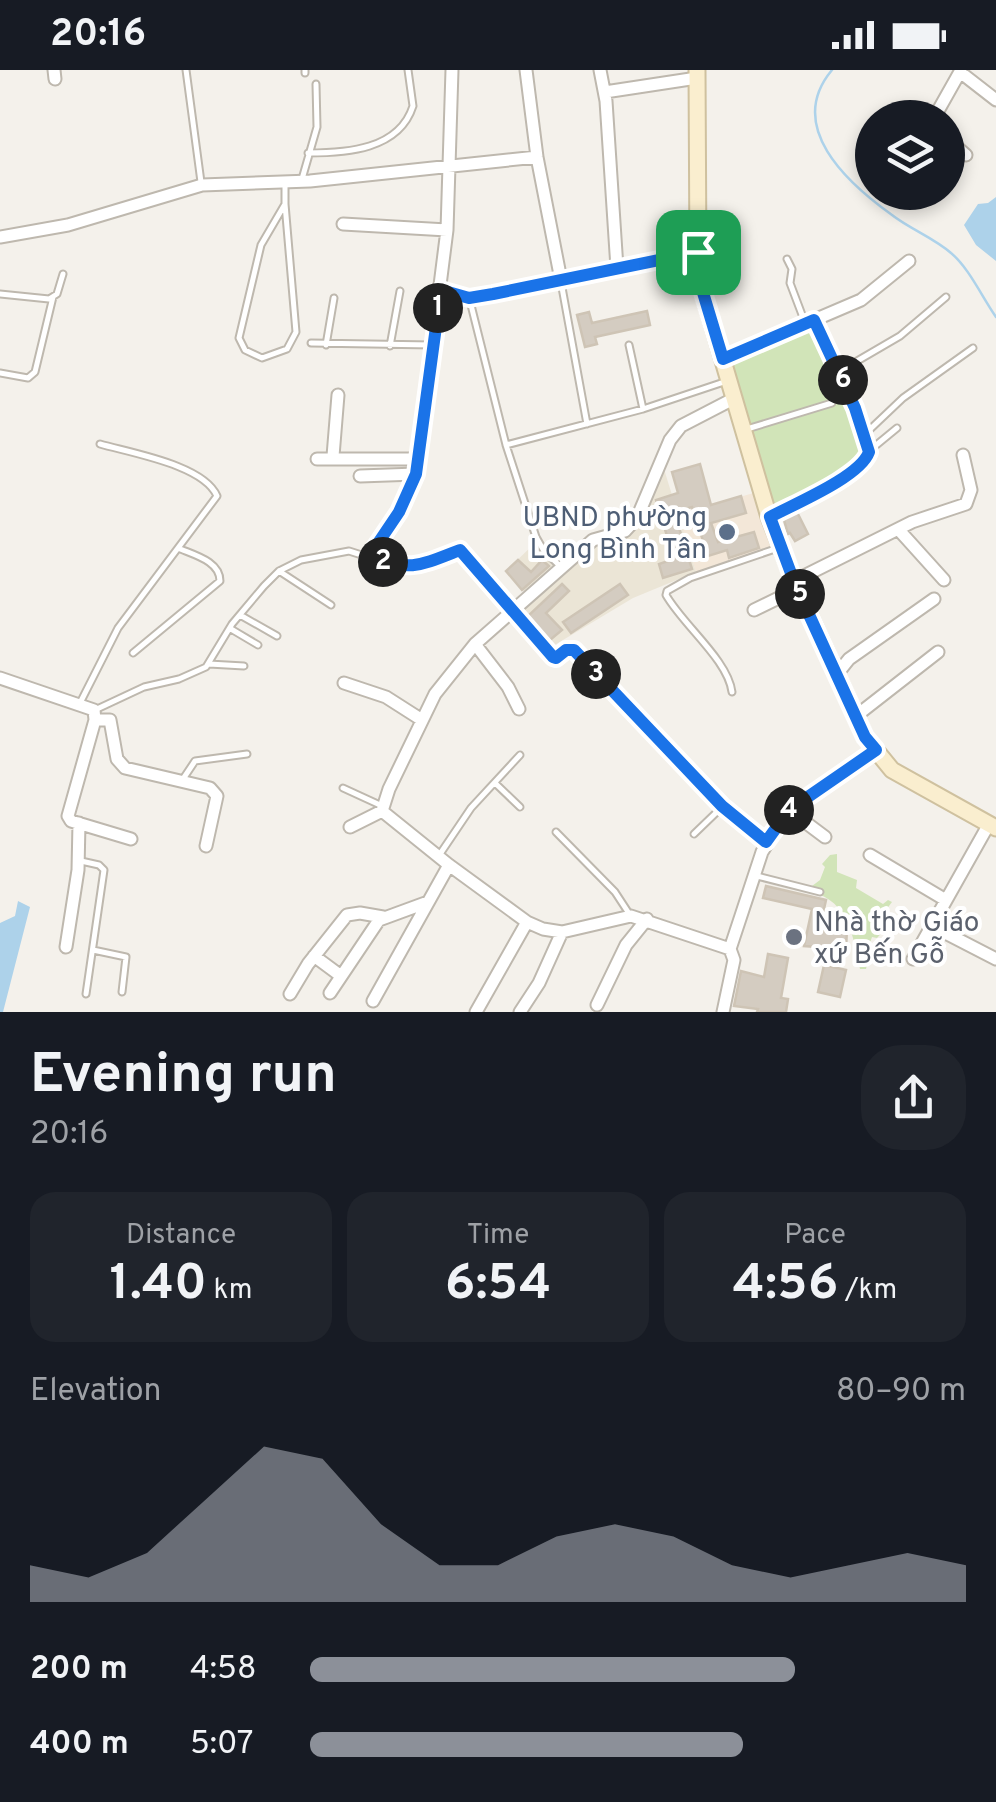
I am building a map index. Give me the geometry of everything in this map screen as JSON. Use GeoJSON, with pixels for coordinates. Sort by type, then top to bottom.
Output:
{"type":"FeatureCollection","features":[{"type":"Feature","properties":{"kind":"street"},"geometry":{"type":"LineString","coordinates":[[368,558],[399,512],[416,474],[448,230],[452,70]]}},
{"type":"Feature","properties":{"kind":"street"},"geometry":{"type":"LineString","coordinates":[[526,70],[537,158],[561,280]]}},
{"type":"Feature","properties":{"kind":"street"},"geometry":{"type":"LineString","coordinates":[[600,70],[618,268]]}},
{"type":"Feature","properties":{"kind":"street"},"geometry":{"type":"LineString","coordinates":[[944,100],[961,71],[996,100]]}},
{"type":"Feature","properties":{"kind":"street"},"geometry":{"type":"LineString","coordinates":[[605,92],[697,74],[701,286],[781,548],[865,737],[880,758],[907,779],[993,826],[944,900],[912,959]]}},
{"type":"Feature","properties":{"kind":"street"},"geometry":{"type":"LineString","coordinates":[[0,237],[68,225],[202,186],[302,182],[537,158]]}},
{"type":"Feature","properties":{"kind":"street"},"geometry":{"type":"LineString","coordinates":[[342,224],[448,230]]}},
{"type":"Feature","properties":{"kind":"street"},"geometry":{"type":"LineString","coordinates":[[441,290],[469,298],[698,252]]}},
{"type":"Feature","properties":{"kind":"street"},"geometry":{"type":"LineString","coordinates":[[723,359],[861,300],[909,261]]}},
{"type":"Feature","properties":{"kind":"street"},"geometry":{"type":"LineString","coordinates":[[335,458],[338,395]]}},
{"type":"Feature","properties":{"kind":"street"},"geometry":{"type":"LineString","coordinates":[[350,827],[382,809],[435,694],[475,644],[593,540],[625,531],[636,518],[670,440],[681,426],[735,398]]}},
{"type":"Feature","properties":{"kind":"street"},"geometry":{"type":"LineString","coordinates":[[322,444],[335,458]]}},
{"type":"Feature","properties":{"kind":"street"},"geometry":{"type":"LineString","coordinates":[[754,610],[796,586],[804,576],[898,529],[966,504],[971,490],[963,455]]}},
{"type":"Feature","properties":{"kind":"street"},"geometry":{"type":"LineString","coordinates":[[317,460],[417,459]]}},
{"type":"Feature","properties":{"kind":"street"},"geometry":{"type":"LineString","coordinates":[[360,476],[416,474]]}},
{"type":"Feature","properties":{"kind":"street"},"geometry":{"type":"LineString","coordinates":[[898,529],[944,580]]}},
{"type":"Feature","properties":{"kind":"street"},"geometry":{"type":"LineString","coordinates":[[837,674],[849,660],[934,598]]}},
{"type":"Feature","properties":{"kind":"street"},"geometry":{"type":"LineString","coordinates":[[475,644],[508,687],[519,709]]}},
{"type":"Feature","properties":{"kind":"street"},"geometry":{"type":"LineString","coordinates":[[856,716],[938,652]]}},
{"type":"Feature","properties":{"kind":"street"},"geometry":{"type":"LineString","coordinates":[[0,678],[79,705],[112,722],[117,758],[125,768],[210,788],[217,796],[206,846]]}},
{"type":"Feature","properties":{"kind":"street"},"geometry":{"type":"LineString","coordinates":[[344,683],[386,697],[422,720]]}},
{"type":"Feature","properties":{"kind":"street"},"geometry":{"type":"LineString","coordinates":[[94,715],[68,816],[71,821],[131,840]]}},
{"type":"Feature","properties":{"kind":"street"},"geometry":{"type":"LineString","coordinates":[[727,1011],[734,960],[730,950],[766,842],[789,810],[876,750]]}},
{"type":"Feature","properties":{"kind":"street"},"geometry":{"type":"LineString","coordinates":[[382,809],[527,922],[562,932],[631,916],[730,950]]}},
{"type":"Feature","properties":{"kind":"street"},"geometry":{"type":"LineString","coordinates":[[789,810],[825,838]]}},
{"type":"Feature","properties":{"kind":"street"},"geometry":{"type":"LineString","coordinates":[[66,947],[79,823]]}},
{"type":"Feature","properties":{"kind":"street"},"geometry":{"type":"LineString","coordinates":[[870,855],[944,900]]}},
{"type":"Feature","properties":{"kind":"street"},"geometry":{"type":"LineString","coordinates":[[373,1001],[428,902],[444,861]]}},
{"type":"Feature","properties":{"kind":"street"},"geometry":{"type":"LineString","coordinates":[[290,994],[347,915],[360,913],[383,918],[428,902]]}},
{"type":"Feature","properties":{"kind":"street"},"geometry":{"type":"LineString","coordinates":[[330,993],[383,918]]}},
{"type":"Feature","properties":{"kind":"street"},"geometry":{"type":"LineString","coordinates":[[597,1005],[626,945],[647,919]]}},
{"type":"Feature","properties":{"kind":"street"},"geometry":{"type":"LineString","coordinates":[[476,1012],[527,922]]}},
{"type":"Feature","properties":{"kind":"street"},"geometry":{"type":"LineString","coordinates":[[932,926],[996,959]]}},
{"type":"Feature","properties":{"kind":"street"},"geometry":{"type":"LineString","coordinates":[[520,1012],[562,932]]}},
{"type":"Feature","properties":{"kind":"street"},"geometry":{"type":"LineString","coordinates":[[314,956],[341,976]]}},
{"type":"Feature","properties":{"kind":"lane"},"geometry":{"type":"LineString","coordinates":[[186,70],[202,186]]}},
{"type":"Feature","properties":{"kind":"lane"},"geometry":{"type":"LineString","coordinates":[[308,153],[360,151],[397,130],[413,106],[408,70]]}},
{"type":"Feature","properties":{"kind":"lane"},"geometry":{"type":"LineString","coordinates":[[302,182],[317,127],[316,84]]}},
{"type":"Feature","properties":{"kind":"lane"},"geometry":{"type":"LineString","coordinates":[[285,183],[296,332],[287,348],[262,358],[245,350],[239,338],[261,245],[285,204]]}},
{"type":"Feature","properties":{"kind":"lane"},"geometry":{"type":"LineString","coordinates":[[787,259],[792,269],[790,283],[840,371],[869,452]]}},
{"type":"Feature","properties":{"kind":"lane"},"geometry":{"type":"LineString","coordinates":[[0,373],[28,378],[35,372],[62,274]]}},
{"type":"Feature","properties":{"kind":"lane"},"geometry":{"type":"LineString","coordinates":[[561,280],[586,424]]}},
{"type":"Feature","properties":{"kind":"lane"},"geometry":{"type":"LineString","coordinates":[[390,346],[400,291]]}},
{"type":"Feature","properties":{"kind":"lane"},"geometry":{"type":"LineString","coordinates":[[0,294],[53,297]]}},
{"type":"Feature","properties":{"kind":"lane"},"geometry":{"type":"LineString","coordinates":[[840,371],[900,336],[946,297]]}},
{"type":"Feature","properties":{"kind":"lane"},"geometry":{"type":"LineString","coordinates":[[326,345],[334,298]]}},
{"type":"Feature","properties":{"kind":"lane"},"geometry":{"type":"LineString","coordinates":[[469,298],[506,444],[536,537],[562,568]]}},
{"type":"Feature","properties":{"kind":"lane"},"geometry":{"type":"LineString","coordinates":[[311,343],[432,345]]}},
{"type":"Feature","properties":{"kind":"lane"},"geometry":{"type":"LineString","coordinates":[[629,344],[643,409]]}},
{"type":"Feature","properties":{"kind":"lane"},"geometry":{"type":"LineString","coordinates":[[864,435],[903,398],[973,348]]}},
{"type":"Feature","properties":{"kind":"lane"},"geometry":{"type":"LineString","coordinates":[[506,444],[643,409],[730,381]]}},
{"type":"Feature","properties":{"kind":"lane"},"geometry":{"type":"LineString","coordinates":[[744,430],[832,403]]}},
{"type":"Feature","properties":{"kind":"lane"},"geometry":{"type":"LineString","coordinates":[[770,517],[862,464],[869,452],[897,428]]}},
{"type":"Feature","properties":{"kind":"lane"},"geometry":{"type":"LineString","coordinates":[[79,705],[118,628],[216,496],[215,491],[182,467],[100,444]]}},
{"type":"Feature","properties":{"kind":"lane"},"geometry":{"type":"LineString","coordinates":[[133,653],[220,581],[215,565],[178,548]]}},
{"type":"Feature","properties":{"kind":"lane"},"geometry":{"type":"LineString","coordinates":[[732,692],[728,674],[677,614],[667,591],[690,578],[781,548]]}},
{"type":"Feature","properties":{"kind":"lane"},"geometry":{"type":"LineString","coordinates":[[94,715],[129,692],[179,680],[208,664],[240,615],[279,572],[301,560],[349,551],[393,566],[424,566],[460,550],[553,657],[574,650],[722,806],[766,842]]}},
{"type":"Feature","properties":{"kind":"lane"},"geometry":{"type":"LineString","coordinates":[[279,572],[331,605]]}},
{"type":"Feature","properties":{"kind":"lane"},"geometry":{"type":"LineString","coordinates":[[240,615],[277,636]]}},
{"type":"Feature","properties":{"kind":"lane"},"geometry":{"type":"LineString","coordinates":[[230,628],[258,645]]}},
{"type":"Feature","properties":{"kind":"lane"},"geometry":{"type":"LineString","coordinates":[[208,664],[244,666]]}},
{"type":"Feature","properties":{"kind":"lane"},"geometry":{"type":"LineString","coordinates":[[182,782],[195,761],[247,754]]}},
{"type":"Feature","properties":{"kind":"lane"},"geometry":{"type":"LineString","coordinates":[[444,861],[471,808],[520,755]]}},
{"type":"Feature","properties":{"kind":"lane"},"geometry":{"type":"LineString","coordinates":[[495,782],[520,807]]}},
{"type":"Feature","properties":{"kind":"lane"},"geometry":{"type":"LineString","coordinates":[[343,788],[382,809]]}},
{"type":"Feature","properties":{"kind":"lane"},"geometry":{"type":"LineString","coordinates":[[694,834],[722,806]]}},
{"type":"Feature","properties":{"kind":"lane"},"geometry":{"type":"LineString","coordinates":[[556,832],[615,892],[631,916]]}},
{"type":"Feature","properties":{"kind":"lane"},"geometry":{"type":"LineString","coordinates":[[78,860],[104,870],[86,994]]}},
{"type":"Feature","properties":{"kind":"lane"},"geometry":{"type":"LineString","coordinates":[[754,876],[820,892]]}},
{"type":"Feature","properties":{"kind":"lane"},"geometry":{"type":"LineString","coordinates":[[92,950],[126,957],[122,992]]}},
{"type":"Feature","properties":{"kind":"shaded area"},"geometry":{"type":"Polygon","coordinates":[[[663,466],[696,572],[633,598],[548,649],[517,613],[593,544],[626,534],[663,466]]]}},
{"type":"Feature","properties":{"kind":"shaded area","name":"UBND phường Long Bình Tân"},"geometry":{"type":"Polygon","coordinates":[[[757,492],[776,546],[696,572],[678,515],[757,492]]]}},
{"type":"Feature","properties":{"kind":"shaded area"},"geometry":{"type":"Polygon","coordinates":[[[536,542],[559,567],[527,595],[506,571],[536,542]]]}},
{"type":"Feature","properties":{"kind":"green space"},"geometry":{"type":"Polygon","coordinates":[[[813,324],[838,372],[867,451],[861,461],[839,478],[774,512],[729,360],[813,324]]]}},
{"type":"Feature","properties":{"kind":"green space"},"geometry":{"type":"Polygon","coordinates":[[[837,854],[837,872],[857,880],[856,888],[883,904],[892,902],[880,918],[890,924],[877,938],[872,937],[863,963],[866,969],[860,969],[842,912],[812,892],[825,867],[822,864],[830,855],[837,854]]]}},
{"type":"Feature","properties":{"kind":"water"},"geometry":{"type":"Polygon","coordinates":[[[996,197],[996,261],[976,245],[964,225],[978,204],[996,197]]]}},
{"type":"Feature","properties":{"kind":"water"},"geometry":{"type":"Polygon","coordinates":[[[18,901],[30,907],[0,1012],[0,923],[15,916],[18,901]]]}},
{"type":"Feature","properties":{"kind":"building"},"geometry":{"type":"Polygon","coordinates":[[[647,311],[650,325],[595,337],[597,344],[585,347],[577,315],[589,312],[592,323],[647,311]]]}},
{"type":"Feature","properties":{"kind":"building"},"geometry":{"type":"Polygon","coordinates":[[[700,464],[711,505],[741,496],[746,513],[711,523],[718,542],[754,532],[759,548],[729,558],[727,550],[708,556],[692,507],[674,512],[692,569],[663,578],[659,564],[674,559],[656,500],[678,493],[672,472],[700,464]]]}},
{"type":"Feature","properties":{"kind":"building"},"geometry":{"type":"Polygon","coordinates":[[[797,512],[808,534],[795,541],[784,520],[797,512]]]}},
{"type":"Feature","properties":{"kind":"building"},"geometry":{"type":"Polygon","coordinates":[[[518,560],[531,572],[542,560],[549,566],[522,590],[506,571],[518,560]]]}},
{"type":"Feature","properties":{"kind":"building"},"geometry":{"type":"Polygon","coordinates":[[[562,584],[569,591],[546,613],[562,630],[550,640],[528,616],[562,584]]]}},
{"type":"Feature","properties":{"kind":"building"},"geometry":{"type":"Polygon","coordinates":[[[620,584],[628,595],[571,633],[563,622],[620,584]]]}},
{"type":"Feature","properties":{"kind":"building"},"geometry":{"type":"Polygon","coordinates":[[[766,886],[826,900],[820,927],[847,929],[846,949],[804,946],[812,909],[763,898],[766,886]]]}},
{"type":"Feature","properties":{"kind":"building"},"geometry":{"type":"Polygon","coordinates":[[[768,954],[788,958],[781,998],[788,999],[786,1012],[757,1012],[758,1009],[734,1006],[741,971],[764,977],[768,954]]]}},
{"type":"Feature","properties":{"kind":"building"},"geometry":{"type":"Polygon","coordinates":[[[824,965],[846,970],[840,997],[818,992],[824,965]]]}},
{"type":"Feature","properties":{"kind":"waterway"},"geometry":{"type":"LineString","coordinates":[[832,70],[819,91],[815,112],[818,132],[827,151],[874,202],[958,259],[996,317]]}},
{"type":"Feature","properties":{"kind":"place","name":"UBND phường Long Bình Tân"},"geometry":{"type":"Point","coordinates":[727,532]}},
{"type":"Feature","properties":{"kind":"place","name":"Nhà thờ Giáo xứ Bến Gỗ"},"geometry":{"type":"Point","coordinates":[794,937]}},
{"type":"Feature","properties":{"kind":"route"},"geometry":{"type":"LineString","coordinates":[[698,252],[701,286],[723,359],[814,320],[840,371],[869,452],[862,464],[834,483],[770,517],[795,584],[865,737],[876,750],[789,810],[766,842],[722,806],[574,650],[570,648],[553,657],[460,550],[424,566],[393,566],[368,558],[399,512],[416,474],[441,290],[469,298],[698,252]]}}]}
